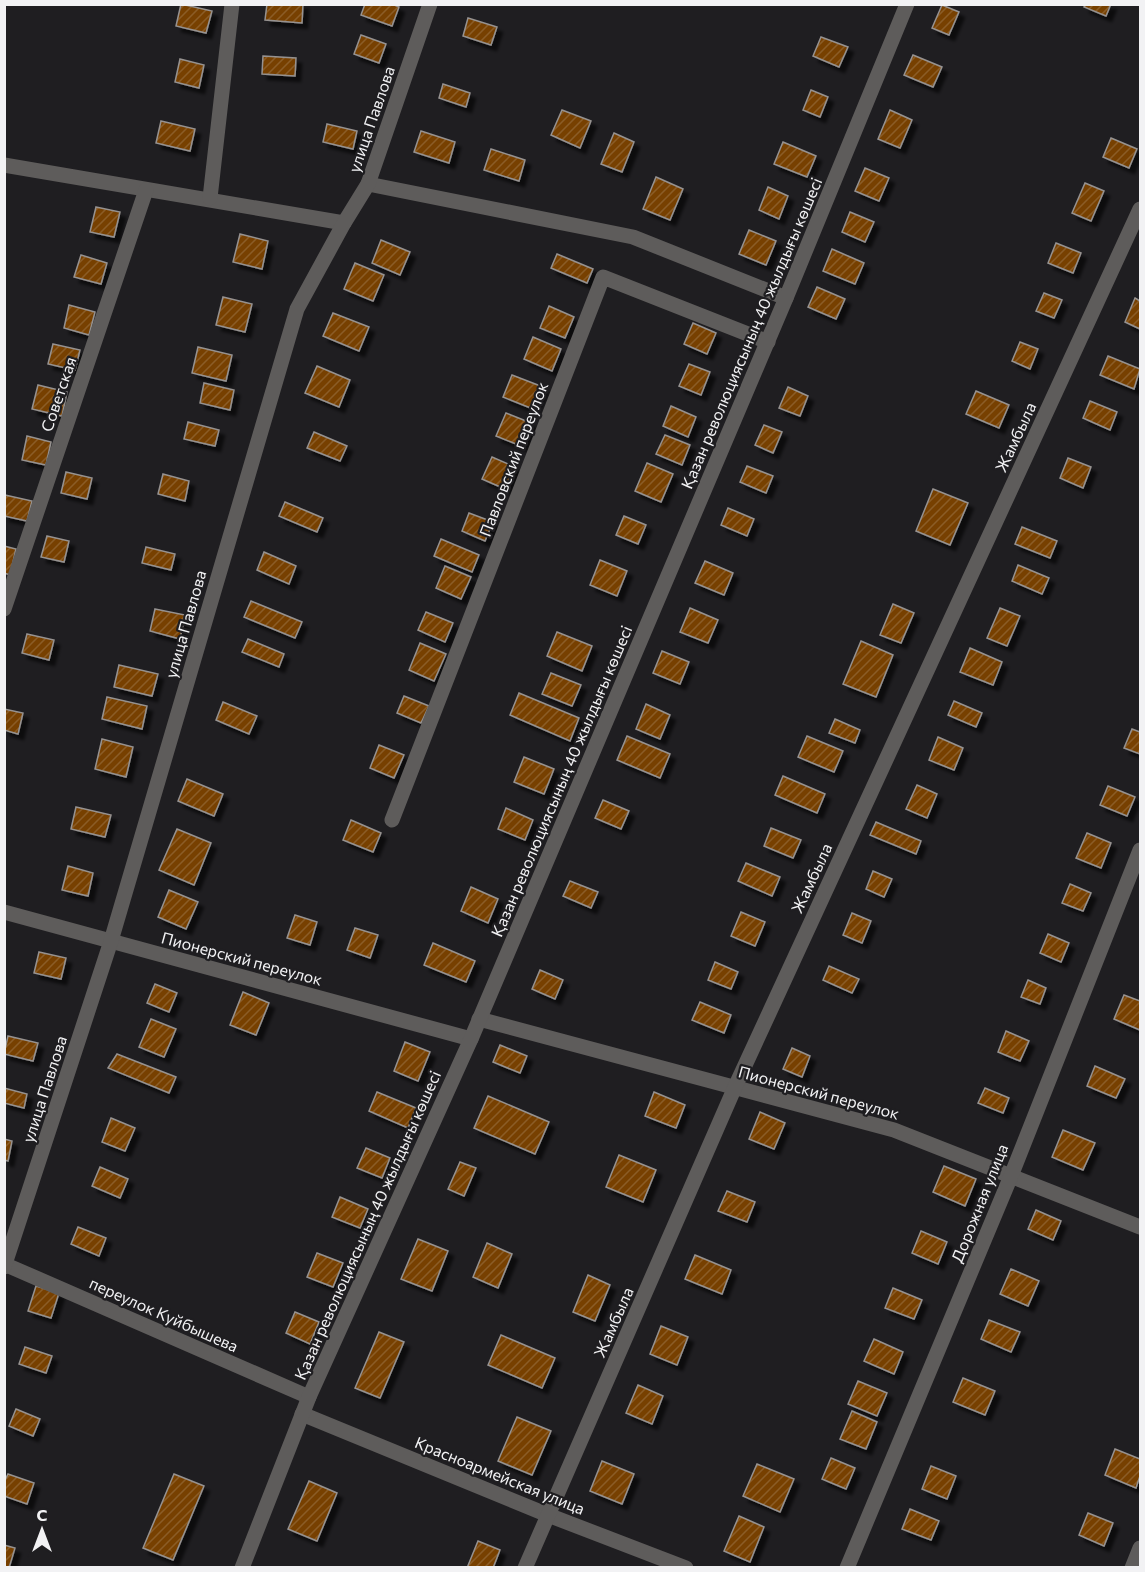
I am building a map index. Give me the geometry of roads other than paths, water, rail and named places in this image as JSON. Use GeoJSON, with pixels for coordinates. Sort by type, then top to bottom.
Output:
{"type":"FeatureCollection","features":[{"type":"Feature","properties":{"kind":"street"},"geometry":{"type":"LineString","coordinates":[[210,198],[232,4]]}},
{"type":"Feature","properties":{"kind":"street","name":"улица Павлова"},"geometry":{"type":"LineString","coordinates":[[5,1265],[111,941],[297,309],[368,184],[430,4]]}},
{"type":"Feature","properties":{"kind":"street","name":"Қазан революциясының 40 жылдығы көшесі"},"geometry":{"type":"LineString","coordinates":[[242,1568],[309,1396],[471,1039],[768,342],[907,4]]}},
{"type":"Feature","properties":{"kind":"street"},"geometry":{"type":"LineString","coordinates":[[4,165],[146,190],[210,198],[344,223]]}},
{"type":"Feature","properties":{"kind":"street"},"geometry":{"type":"LineString","coordinates":[[368,184],[633,237],[786,298]]}},
{"type":"Feature","properties":{"kind":"street","name":"Советская"},"geometry":{"type":"LineString","coordinates":[[4,609],[146,190]]}},
{"type":"Feature","properties":{"kind":"street","name":"Жамбыла"},"geometry":{"type":"LineString","coordinates":[[525,1568],[735,1087],[1140,209]]}},
{"type":"Feature","properties":{"kind":"street","name":"Павловский переулок"},"geometry":{"type":"LineString","coordinates":[[392,820],[603,277],[768,342]]}},
{"type":"Feature","properties":{"kind":"street","name":"Дорожная улица"},"geometry":{"type":"LineString","coordinates":[[847,1568],[1011,1176],[1140,850]]}},
{"type":"Feature","properties":{"kind":"street","name":"Пионерский переулок"},"geometry":{"type":"LineString","coordinates":[[4,912],[471,1039]]}},
{"type":"Feature","properties":{"kind":"street","name":"Пионерский переулок"},"geometry":{"type":"LineString","coordinates":[[480,1018],[894,1131],[1140,1227]]}},
{"type":"Feature","properties":{"kind":"street","name":"переулок Куйбышева"},"geometry":{"type":"LineString","coordinates":[[5,1265],[309,1396]]}},
{"type":"Feature","properties":{"kind":"street","name":"Красноармейская улица"},"geometry":{"type":"LineString","coordinates":[[302,1414],[548,1515],[686,1568]]}},
{"type":"Feature","properties":{"kind":"street"},"geometry":{"type":"LineString","coordinates":[[1132,1568],[1140,1548]]}}]}
